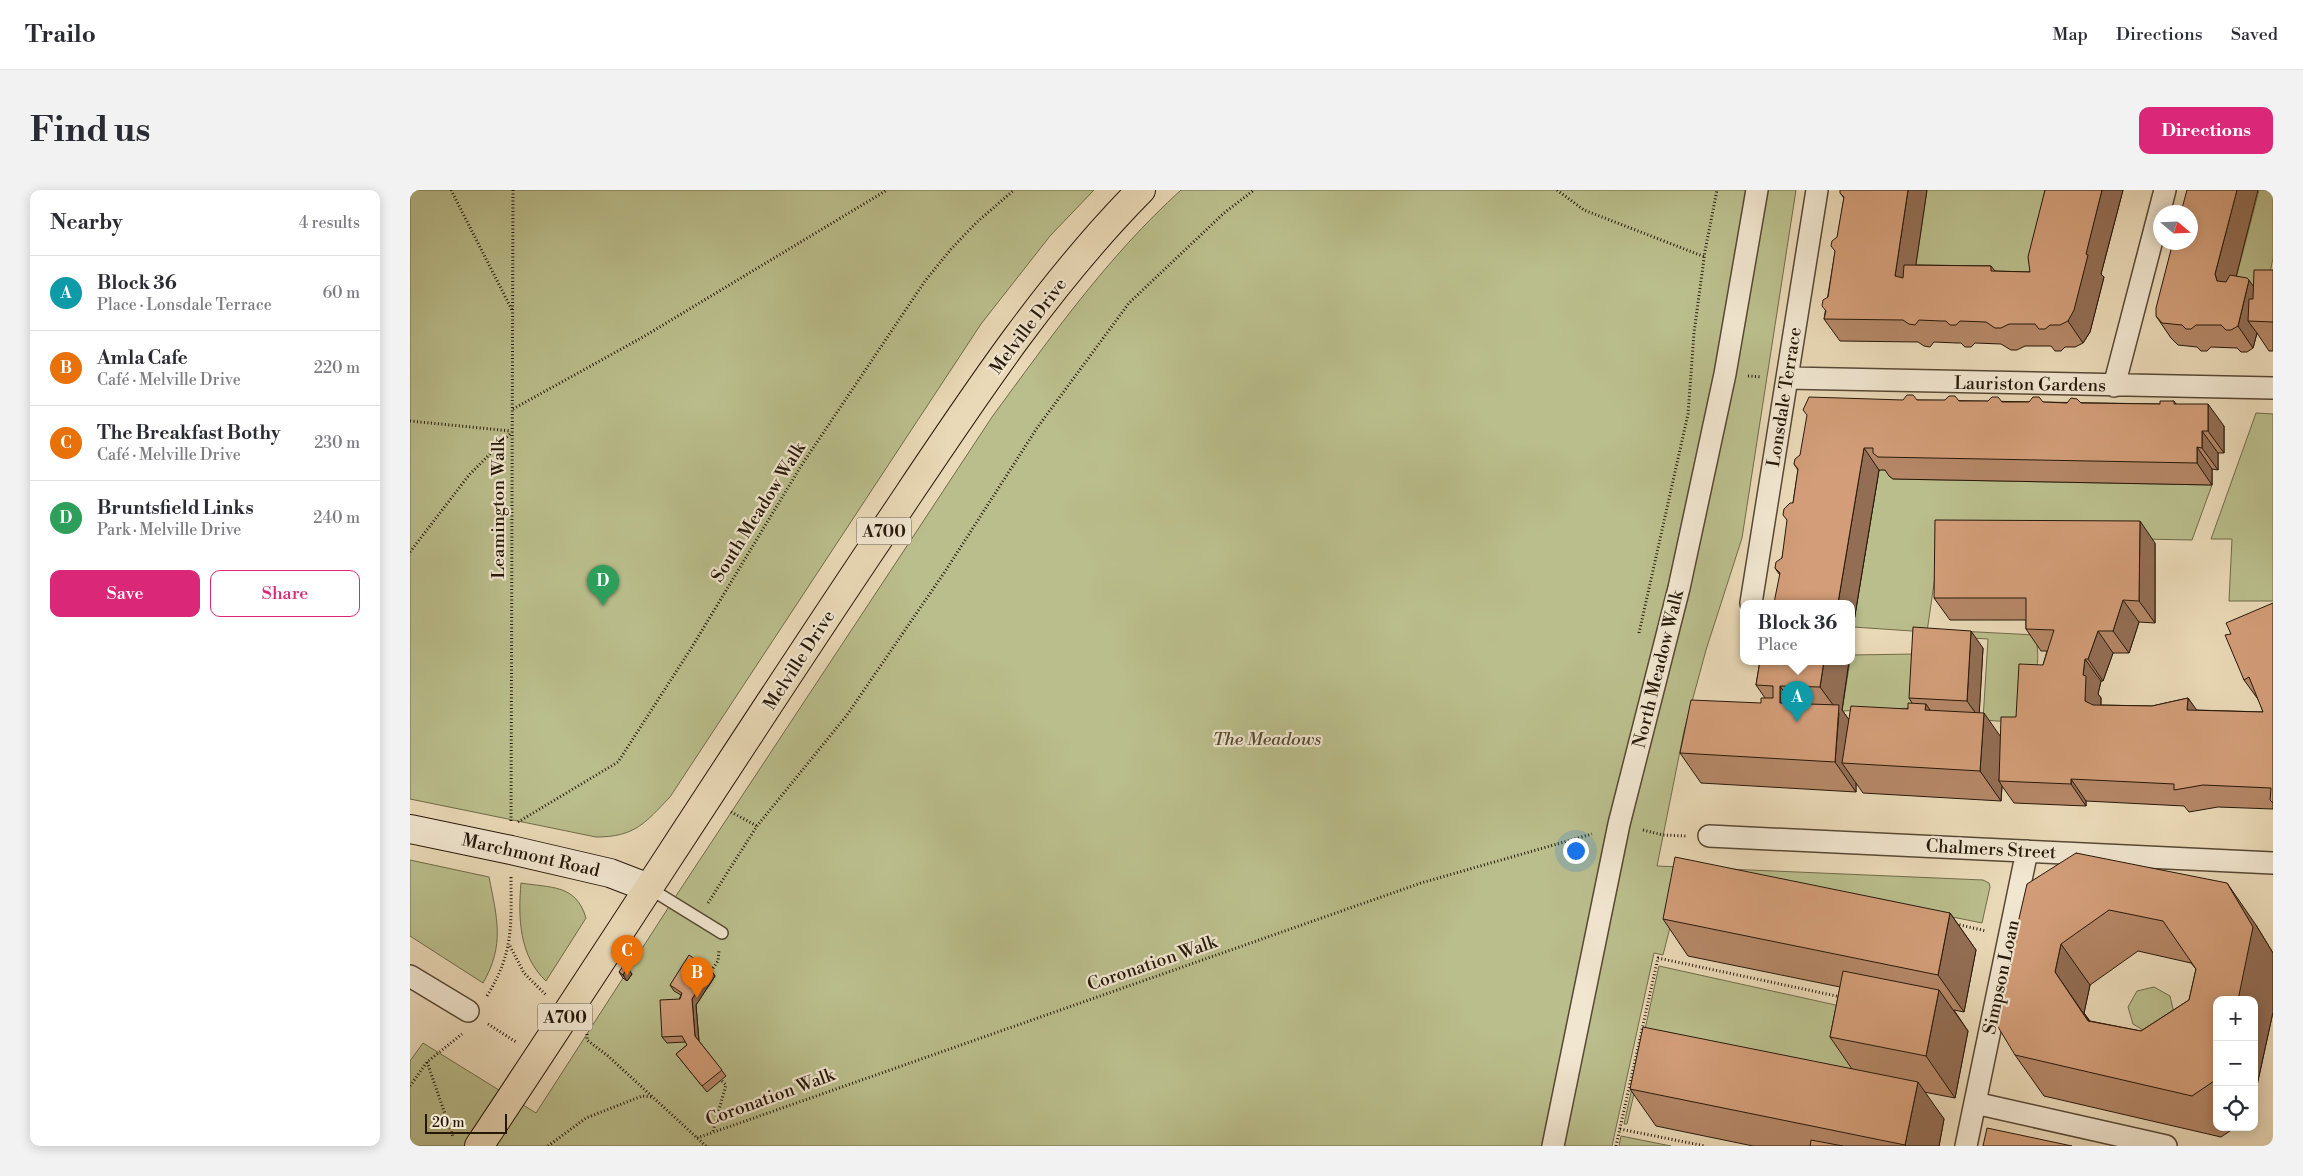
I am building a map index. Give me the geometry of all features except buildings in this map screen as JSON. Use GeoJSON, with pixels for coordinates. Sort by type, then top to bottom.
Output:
{"type":"FeatureCollection","features":[{"type":"Feature","properties":{"kind":"main road","name":"Melville Drive"},"geometry":{"type":"LineString","coordinates":[[467,1143],[649,888],[823,622],[1006,355],[1074,265],[1141,190]]}},
{"type":"Feature","properties":{"kind":"street","name":"North Meadow Walk"},"geometry":{"type":"LineString","coordinates":[[1553,1146],[1619,824],[1679,588],[1725,374],[1757,190]]}},
{"type":"Feature","properties":{"kind":"street","name":"Lonsdale Terrace"},"geometry":{"type":"LineString","coordinates":[[1751,600],[1817,190]]}},
{"type":"Feature","properties":{"kind":"street"},"geometry":{"type":"LineString","coordinates":[[2114,386],[2165,190]]}},
{"type":"Feature","properties":{"kind":"street","name":"Lauriston Gardens"},"geometry":{"type":"LineString","coordinates":[[1788,378],[2273,388]]}},
{"type":"Feature","properties":{"kind":"street","name":"Marchmont Road"},"geometry":{"type":"LineString","coordinates":[[410,829],[610,873],[649,888]]}},
{"type":"Feature","properties":{"kind":"street","name":"Chalmers Street"},"geometry":{"type":"LineString","coordinates":[[1709,836],[2273,863]]}},
{"type":"Feature","properties":{"kind":"street","name":"Simpson Loan"},"geometry":{"type":"LineString","coordinates":[[1966,1146],[2027,851]]}},
{"type":"Feature","properties":{"kind":"street"},"geometry":{"type":"LineString","coordinates":[[410,976],[472,1014]]}},
{"type":"Feature","properties":{"kind":"street"},"geometry":{"type":"LineString","coordinates":[[1975,1103],[2166,1146]]}},
{"type":"Feature","properties":{"kind":"lane"},"geometry":{"type":"LineString","coordinates":[[649,888],[722,932]]}},
{"type":"Feature","properties":{"kind":"path"},"geometry":{"type":"LineString","coordinates":[[451,190],[512,310]]}},
{"type":"Feature","properties":{"kind":"path","name":"Leamington Walk"},"geometry":{"type":"LineString","coordinates":[[511,827],[513,190]]}},
{"type":"Feature","properties":{"kind":"path"},"geometry":{"type":"LineString","coordinates":[[513,409],[643,337],[886,190]]}},
{"type":"Feature","properties":{"kind":"path","name":"South Meadow Walk"},"geometry":{"type":"LineString","coordinates":[[511,827],[618,762],[692,647],[801,466],[925,281],[951,249],[1014,190]]}},
{"type":"Feature","properties":{"kind":"path"},"geometry":{"type":"LineString","coordinates":[[698,918],[757,826],[847,715],[946,570],[1037,428],[1128,303],[1224,213],[1254,190]]}},
{"type":"Feature","properties":{"kind":"path"},"geometry":{"type":"LineString","coordinates":[[1557,190],[1584,210],[1705,257]]}},
{"type":"Feature","properties":{"kind":"path"},"geometry":{"type":"LineString","coordinates":[[1725,374],[1788,378]]}},
{"type":"Feature","properties":{"kind":"path"},"geometry":{"type":"LineString","coordinates":[[410,420],[512,431]]}},
{"type":"Feature","properties":{"kind":"path"},"geometry":{"type":"LineString","coordinates":[[410,552],[469,476],[512,431]]}},
{"type":"Feature","properties":{"kind":"path"},"geometry":{"type":"LineString","coordinates":[[728,810],[757,826]]}},
{"type":"Feature","properties":{"kind":"path"},"geometry":{"type":"LineString","coordinates":[[1619,824],[1663,835],[1709,836]]}},
{"type":"Feature","properties":{"kind":"path","name":"Coronation Walk"},"geometry":{"type":"LineString","coordinates":[[697,1138],[1421,884],[1612,828],[1619,824]]}},
{"type":"Feature","properties":{"kind":"path"},"geometry":{"type":"LineString","coordinates":[[410,1086],[427,1062],[464,1032],[472,1014],[498,978],[510,946],[511,874]]}},
{"type":"Feature","properties":{"kind":"path"},"geometry":{"type":"LineString","coordinates":[[1953,923],[1980,930]]}},
{"type":"Feature","properties":{"kind":"path"},"geometry":{"type":"LineString","coordinates":[[708,976],[718,962],[722,932]]}},
{"type":"Feature","properties":{"kind":"path"},"geometry":{"type":"LineString","coordinates":[[510,946],[524,973],[546,996]]}},
{"type":"Feature","properties":{"kind":"path"},"geometry":{"type":"LineString","coordinates":[[1616,1146],[1658,958],[1844,997]]}},
{"type":"Feature","properties":{"kind":"path"},"geometry":{"type":"LineString","coordinates":[[472,1014],[519,1045]]}},
{"type":"Feature","properties":{"kind":"path"},"geometry":{"type":"LineString","coordinates":[[588,1030],[587,1040],[608,1056],[706,1146]]}},
{"type":"Feature","properties":{"kind":"path"},"geometry":{"type":"LineString","coordinates":[[427,1062],[467,1143]]}},
{"type":"Feature","properties":{"kind":"path"},"geometry":{"type":"LineString","coordinates":[[713,1131],[726,1086],[714,1072]]}},
{"type":"Feature","properties":{"kind":"path"},"geometry":{"type":"LineString","coordinates":[[548,1146],[586,1118],[642,1096],[652,1097]]}},
{"type":"Feature","properties":{"kind":"path"},"geometry":{"type":"LineString","coordinates":[[1620,1129],[1705,1146]]}},
{"type":"Feature","properties":{"kind":"green space"},"geometry":{"type":"Polygon","coordinates":[[[410,190],[1094,190],[1050,236],[981,324],[670,797],[638,827],[620,834],[596,837],[410,799],[410,190]]]}},
{"type":"Feature","properties":{"kind":"green space","name":"The Meadows"},"geometry":{"type":"Polygon","coordinates":[[[1181,190],[1796,190],[1742,538],[1706,650],[1684,731],[1657,866],[1983,880],[1989,883],[1990,887],[1982,923],[1725,871],[1684,872],[1663,955],[1654,953],[1612,1146],[410,1146],[410,1061],[423,1043],[536,1113],[672,902],[992,417],[1104,270],[1154,215],[1181,190]]]}},
{"type":"Feature","properties":{"kind":"green space"},"geometry":{"type":"Polygon","coordinates":[[[1927,190],[2066,190],[2044,279],[1911,298],[1927,190]]]}},
{"type":"Feature","properties":{"kind":"green space"},"geometry":{"type":"Polygon","coordinates":[[[2259,190],[2273,190],[2273,258],[2264,302],[2231,297],[2259,190]]]}},
{"type":"Feature","properties":{"kind":"green space"},"geometry":{"type":"Polygon","coordinates":[[[2256,413],[2273,414],[2273,601],[2229,601],[2232,539],[2211,539],[2256,413]]]}},
{"type":"Feature","properties":{"kind":"green space"},"geometry":{"type":"Polygon","coordinates":[[[1879,470],[1889,470],[1889,476],[1893,479],[2212,485],[2192,540],[1941,535],[1927,632],[1855,627],[1855,615],[1879,470]]]}},
{"type":"Feature","properties":{"kind":"green space"},"geometry":{"type":"Polygon","coordinates":[[[1959,631],[2035,635],[2038,654],[2035,683],[2029,711],[2012,722],[1983,720],[1988,639],[1956,637],[1959,631]]]}},
{"type":"Feature","properties":{"kind":"green space"},"geometry":{"type":"Polygon","coordinates":[[[1917,654],[1911,708],[1842,711],[1849,665],[1855,665],[1855,655],[1917,654]]]}},
{"type":"Feature","properties":{"kind":"green space"},"geometry":{"type":"Polygon","coordinates":[[[410,860],[489,877],[495,906],[497,944],[490,969],[483,983],[410,936],[410,860]]]}},
{"type":"Feature","properties":{"kind":"green space"},"geometry":{"type":"Polygon","coordinates":[[[521,883],[552,887],[569,893],[582,907],[586,918],[546,981],[530,960],[525,948],[520,922],[521,883]]]}},
{"type":"Feature","properties":{"kind":"green space"},"geometry":{"type":"Polygon","coordinates":[[[1659,966],[1840,1006],[1859,1078],[1648,1033],[1627,1124],[1624,1124],[1659,966]]]}},
{"type":"Feature","properties":{"kind":"green space"},"geometry":{"type":"Polygon","coordinates":[[[2154,987],[2170,996],[2174,1013],[2148,1033],[2133,1024],[2128,1007],[2137,991],[2154,987]]]}},
{"type":"Feature","properties":{"kind":"green space"},"geometry":{"type":"Polygon","coordinates":[[[1621,1136],[1671,1146],[1619,1146],[1621,1136]]]}},
{"type":"Feature","properties":{"kind":"place","name":"Bruntsfield Links"},"geometry":{"type":"Point","coordinates":[603,606]}},
{"type":"Feature","properties":{"kind":"place","name":"Block 36"},"geometry":{"type":"Point","coordinates":[1797,722]}},
{"type":"Feature","properties":{"kind":"place","name":"The Breakfast Bothy"},"geometry":{"type":"Point","coordinates":[627,976]}},
{"type":"Feature","properties":{"kind":"place","name":"Amla Cafe"},"geometry":{"type":"Point","coordinates":[697,998]}}]}
